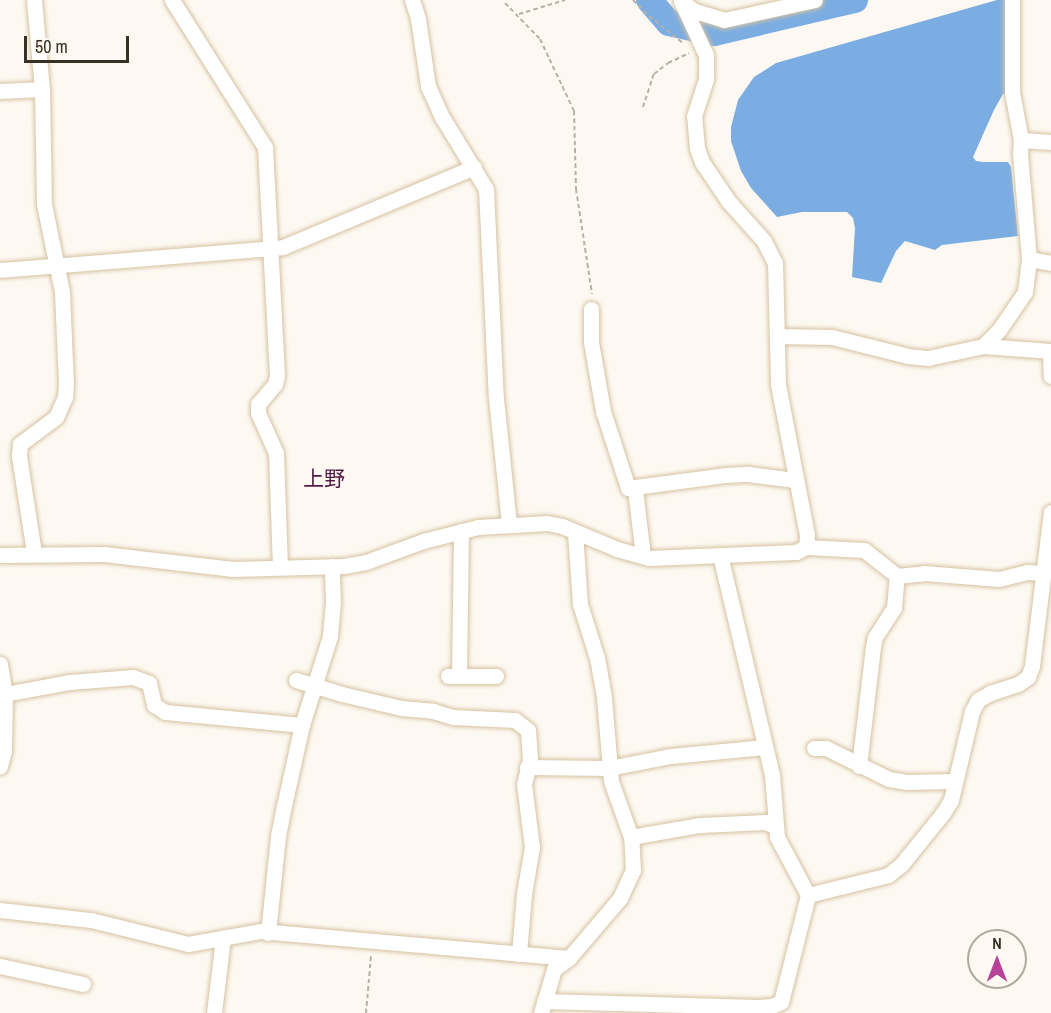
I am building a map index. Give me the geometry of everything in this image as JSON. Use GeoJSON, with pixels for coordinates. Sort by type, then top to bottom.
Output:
{"type":"FeatureCollection","features":[{"type":"Feature","properties":{"kind":"street"},"geometry":{"type":"LineString","coordinates":[[33,0],[42,88],[44,204],[62,292],[65,397],[56,417],[20,444],[19,456],[34,553]]}},
{"type":"Feature","properties":{"kind":"street"},"geometry":{"type":"LineString","coordinates":[[172,0],[265,147],[277,376],[275,384],[258,404],[258,413],[276,453],[280,567]]}},
{"type":"Feature","properties":{"kind":"street"},"geometry":{"type":"LineString","coordinates":[[412,0],[418,19],[428,86],[442,117],[486,189],[496,398],[509,524]]}},
{"type":"Feature","properties":{"kind":"street"},"geometry":{"type":"LineString","coordinates":[[680,0],[695,12],[724,20],[815,0]]}},
{"type":"Feature","properties":{"kind":"street"},"geometry":{"type":"LineString","coordinates":[[680,0],[706,55],[708,68],[694,116],[697,148],[708,175],[771,252],[775,263],[778,384],[807,535],[806,547]]}},
{"type":"Feature","properties":{"kind":"street"},"geometry":{"type":"LineString","coordinates":[[983,346],[1004,324],[1025,292],[1029,259],[1020,154],[1021,140],[1012,92],[1012,0]]}},
{"type":"Feature","properties":{"kind":"street"},"geometry":{"type":"LineString","coordinates":[[0,91],[42,88]]}},
{"type":"Feature","properties":{"kind":"street"},"geometry":{"type":"LineString","coordinates":[[1021,140],[1051,142]]}},
{"type":"Feature","properties":{"kind":"street"},"geometry":{"type":"LineString","coordinates":[[0,270],[283,247],[474,167]]}},
{"type":"Feature","properties":{"kind":"street"},"geometry":{"type":"LineString","coordinates":[[1029,259],[1051,263]]}},
{"type":"Feature","properties":{"kind":"street"},"geometry":{"type":"LineString","coordinates":[[591,309],[591,342],[603,411],[628,488],[635,489],[726,475],[748,474],[795,480]]}},
{"type":"Feature","properties":{"kind":"street"},"geometry":{"type":"LineString","coordinates":[[777,336],[832,337],[908,356],[928,358],[983,346],[1051,351],[1051,376]]}},
{"type":"Feature","properties":{"kind":"street"},"geometry":{"type":"LineString","coordinates":[[635,489],[643,556]]}},
{"type":"Feature","properties":{"kind":"street"},"geometry":{"type":"LineString","coordinates":[[808,895],[888,875],[901,865],[943,813],[951,800],[972,711],[978,700],[990,693],[1018,684],[1028,677],[1032,666],[1051,512]]}},
{"type":"Feature","properties":{"kind":"street"},"geometry":{"type":"LineString","coordinates":[[0,555],[104,554],[233,569],[332,566],[366,562],[423,541],[461,531],[509,524],[547,523],[643,556],[796,552],[806,547],[864,550],[897,576],[924,573],[999,579],[1027,572],[1043,573]]}},
{"type":"Feature","properties":{"kind":"street"},"geometry":{"type":"LineString","coordinates":[[461,531],[454,676],[496,676]]}},
{"type":"Feature","properties":{"kind":"street"},"geometry":{"type":"LineString","coordinates":[[575,533],[580,604],[597,658],[604,697],[609,768],[620,810],[631,837],[633,870],[627,887],[568,958],[554,969],[543,1007],[772,1006],[781,1002],[808,895],[777,837],[774,826],[774,798],[765,747],[720,555]]}},
{"type":"Feature","properties":{"kind":"street"},"geometry":{"type":"LineString","coordinates":[[268,933],[278,836],[302,725],[330,636],[333,603],[332,566]]}},
{"type":"Feature","properties":{"kind":"street"},"geometry":{"type":"LineString","coordinates":[[859,766],[875,637],[894,608],[897,576]]}},
{"type":"Feature","properties":{"kind":"street"},"geometry":{"type":"LineString","coordinates":[[0,664],[5,693],[4,751],[0,766]]}},
{"type":"Feature","properties":{"kind":"street"},"geometry":{"type":"LineString","coordinates":[[5,693],[70,682],[133,677],[149,682],[154,705],[165,712],[302,725]]}},
{"type":"Feature","properties":{"kind":"street"},"geometry":{"type":"LineString","coordinates":[[296,680],[314,687],[465,720],[515,720],[528,730],[530,760],[524,784],[532,847],[524,894],[519,954]]}},
{"type":"Feature","properties":{"kind":"street"},"geometry":{"type":"LineString","coordinates":[[527,767],[609,768],[671,756],[765,747]]}},
{"type":"Feature","properties":{"kind":"street"},"geometry":{"type":"LineString","coordinates":[[814,747],[826,748],[889,779],[906,782],[955,782]]}},
{"type":"Feature","properties":{"kind":"street"},"geometry":{"type":"LineString","coordinates":[[631,837],[700,825],[766,822],[774,826]]}},
{"type":"Feature","properties":{"kind":"street"},"geometry":{"type":"LineString","coordinates":[[0,910],[91,920],[188,944],[243,933],[268,933],[568,958]]}},
{"type":"Feature","properties":{"kind":"street"},"geometry":{"type":"LineString","coordinates":[[214,1013],[223,938]]}},
{"type":"Feature","properties":{"kind":"street"},"geometry":{"type":"LineString","coordinates":[[0,966],[83,984]]}},
{"type":"Feature","properties":{"kind":"path"},"geometry":{"type":"LineString","coordinates":[[518,14],[565,0]]}},
{"type":"Feature","properties":{"kind":"path"},"geometry":{"type":"LineString","coordinates":[[633,0],[649,16],[694,51],[668,63],[654,74],[643,107]]}},
{"type":"Feature","properties":{"kind":"path"},"geometry":{"type":"LineString","coordinates":[[505,3],[540,39],[574,111],[576,189],[592,282],[591,309]]}},
{"type":"Feature","properties":{"kind":"path"},"geometry":{"type":"LineString","coordinates":[[366,1013],[372,941]]}},
{"type":"Feature","properties":{"kind":"water"},"geometry":{"type":"Polygon","coordinates":[[[997,0],[1007,0],[1007,94],[1003,94],[994,110],[973,157],[976,161],[983,162],[1008,162],[1011,167],[1018,236],[942,245],[935,250],[905,241],[896,251],[881,283],[852,277],[855,228],[853,218],[847,212],[802,212],[777,217],[751,188],[741,171],[731,141],[731,127],[738,100],[754,77],[776,63],[997,0]]]}},
{"type":"Feature","properties":{"kind":"waterway"},"geometry":{"type":"LineString","coordinates":[[649,0],[669,23],[714,33],[855,0]]}},
{"type":"Feature","properties":{"kind":"district","name":"上野"},"geometry":{"type":"Point","coordinates":[324,479]}}]}
